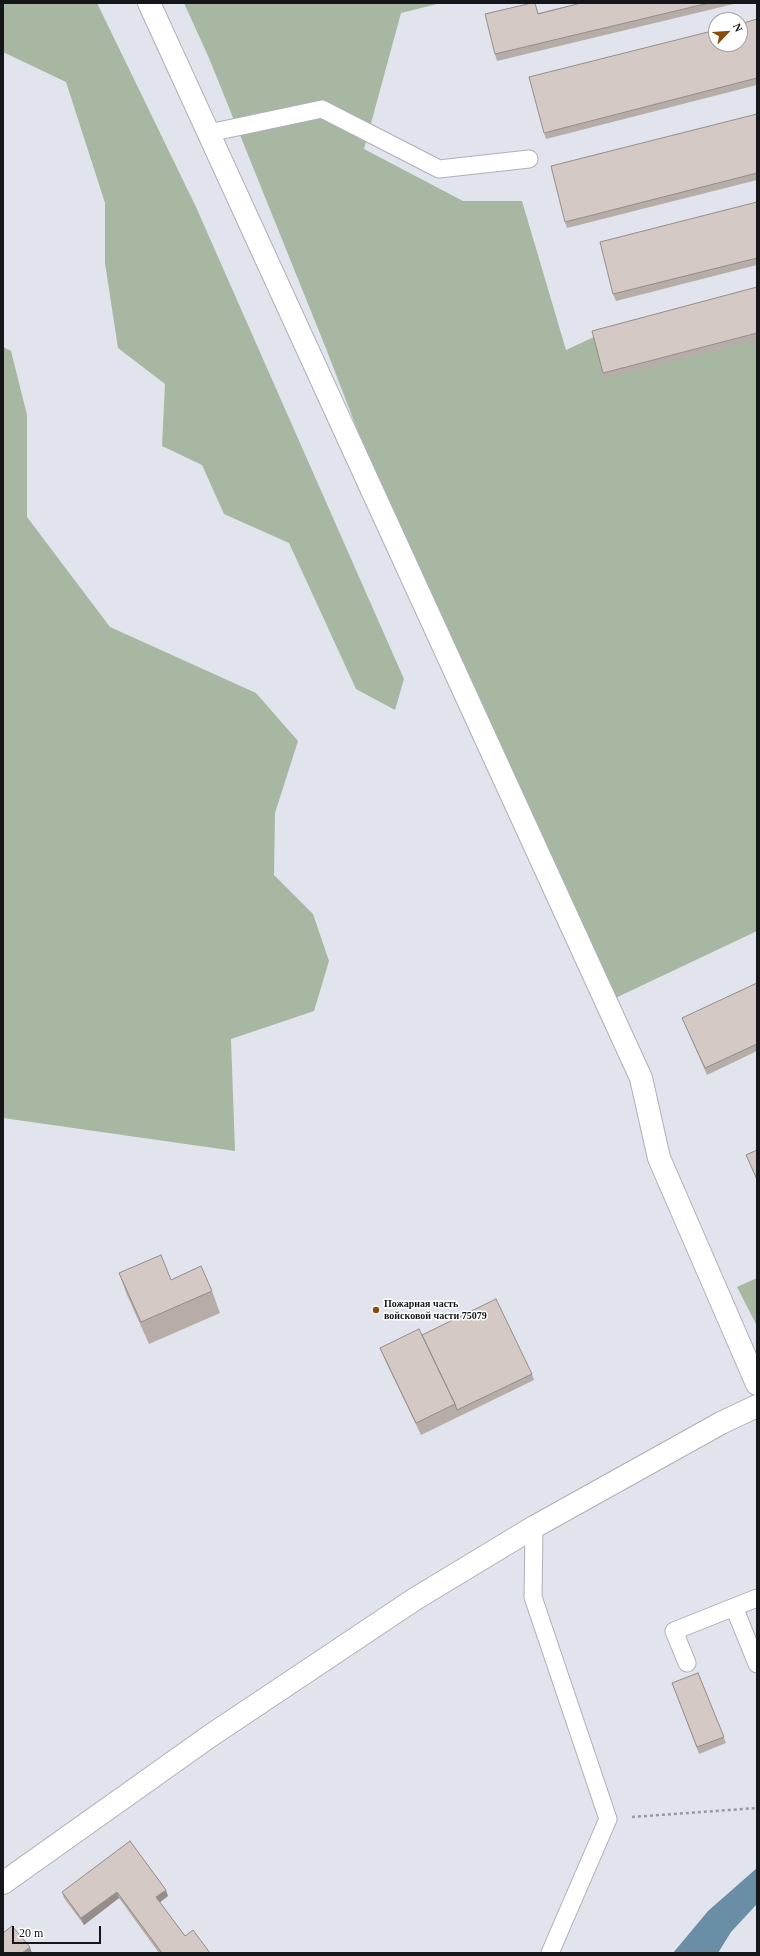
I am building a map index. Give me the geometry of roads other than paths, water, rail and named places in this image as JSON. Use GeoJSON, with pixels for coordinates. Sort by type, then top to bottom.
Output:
{"type":"FeatureCollection","features":[{"type":"Feature","properties":{"kind":"street"},"geometry":{"type":"LineString","coordinates":[[149,3],[641,1078],[659,1158],[757,1384]]}},
{"type":"Feature","properties":{"kind":"street"},"geometry":{"type":"LineString","coordinates":[[3,1883],[217,1732],[415,1599],[534,1527],[721,1423],[757,1406]]}},
{"type":"Feature","properties":{"kind":"lane"},"geometry":{"type":"LineString","coordinates":[[209,133],[322,109],[439,169],[529,159]]}},
{"type":"Feature","properties":{"kind":"lane"},"geometry":{"type":"LineString","coordinates":[[534,1527],[533,1597],[608,1819],[550,1953]]}},
{"type":"Feature","properties":{"kind":"lane"},"geometry":{"type":"LineString","coordinates":[[687,1663],[674,1631],[757,1598]]}},
{"type":"Feature","properties":{"kind":"lane"},"geometry":{"type":"LineString","coordinates":[[734,1607],[757,1664]]}},
{"type":"Feature","properties":{"kind":"water"},"geometry":{"type":"Polygon","coordinates":[[[757,1868],[757,1904],[731,1932],[718,1953],[673,1953],[708,1911],[757,1868]]]}},
{"type":"Feature","properties":{"kind":"place","name":"Пожарная часть войсковой части 75079"},"geometry":{"type":"Point","coordinates":[376,1310]}}]}
